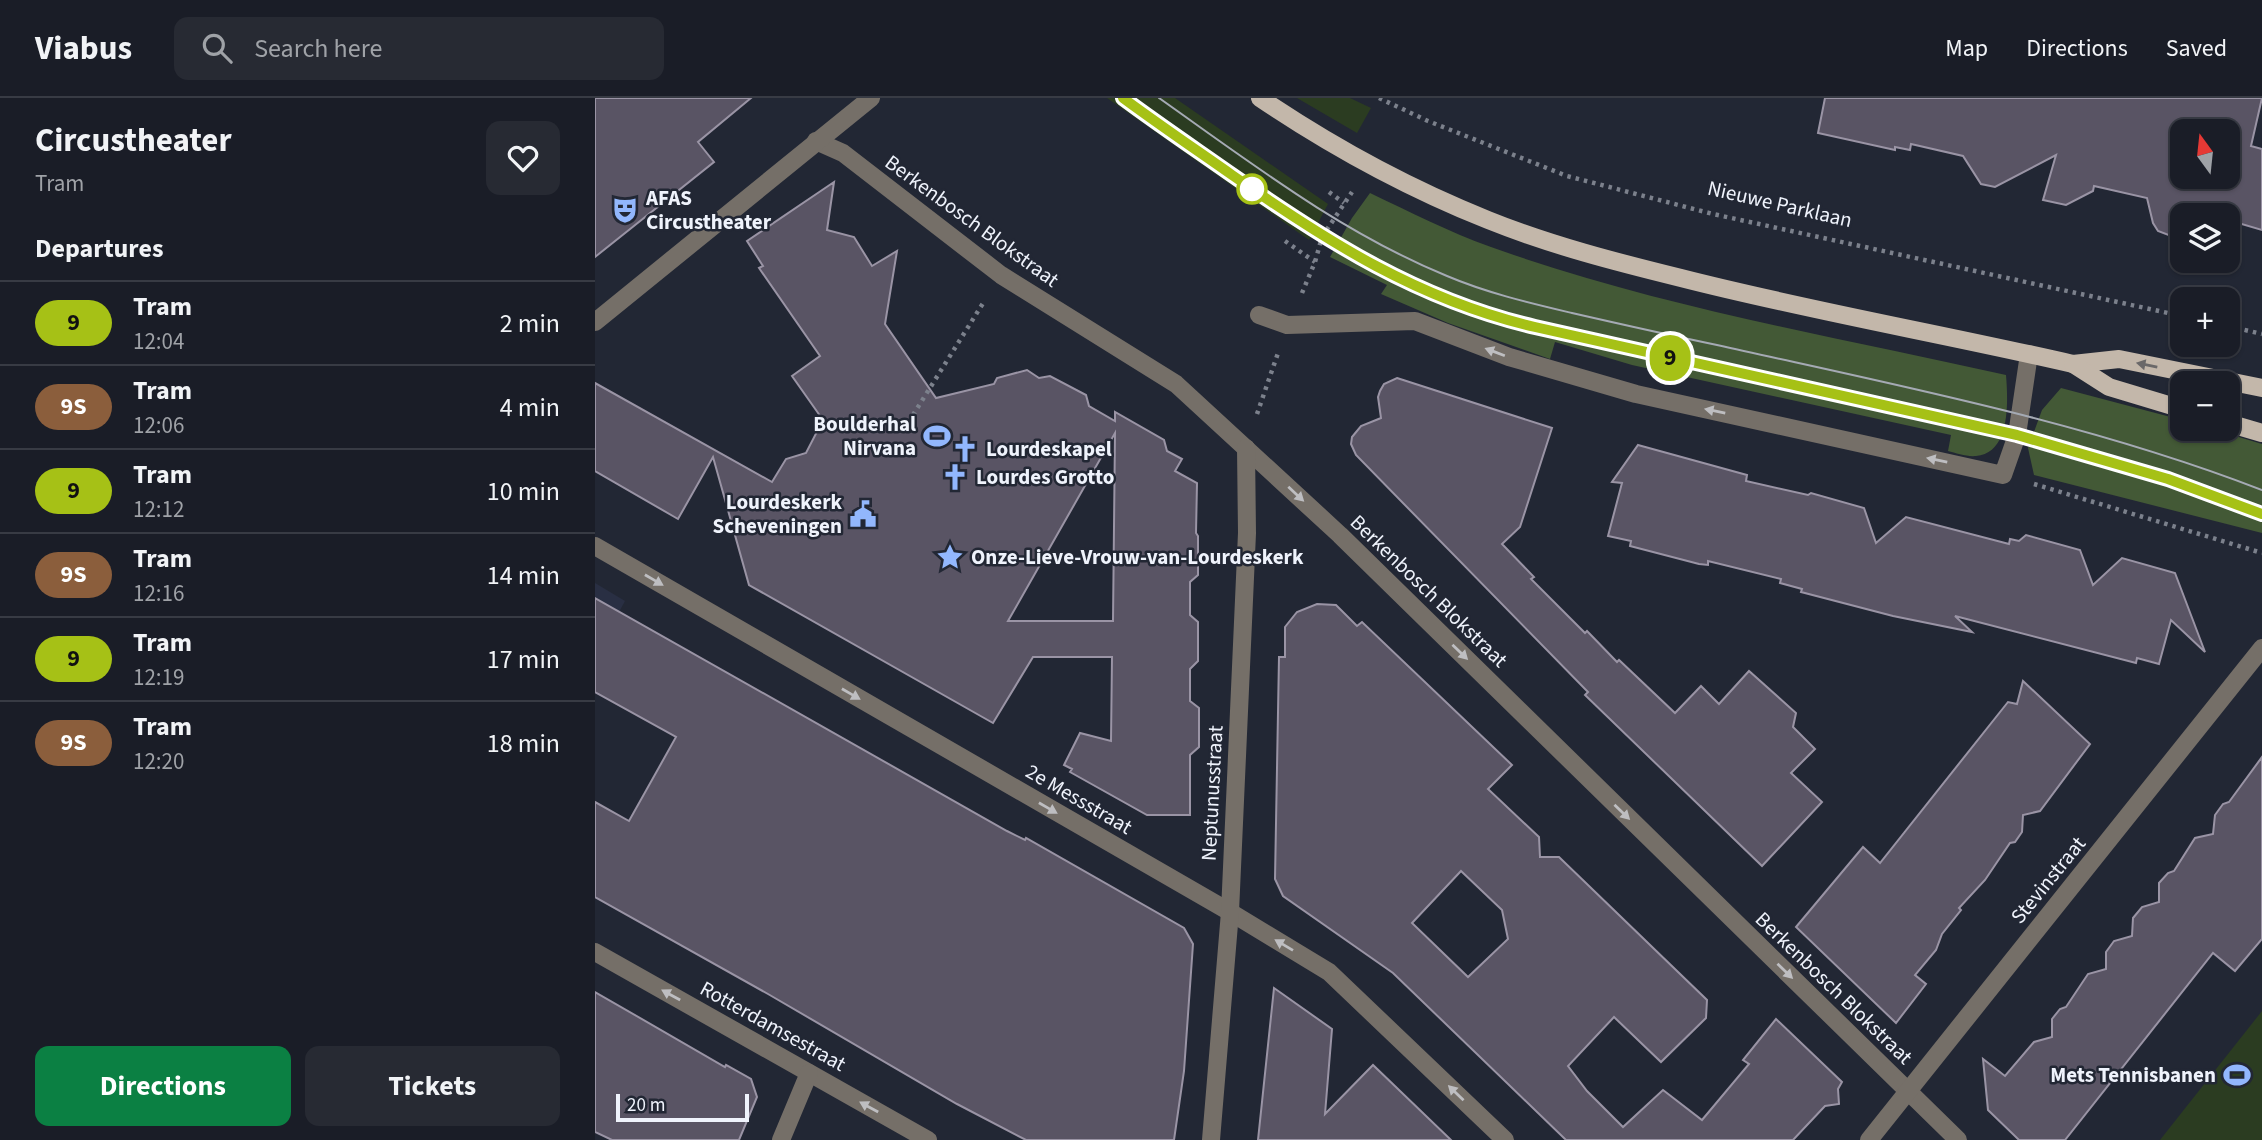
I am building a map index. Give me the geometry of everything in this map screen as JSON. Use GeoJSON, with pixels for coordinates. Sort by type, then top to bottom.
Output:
{"type":"FeatureCollection","features":[{"type":"Feature","properties":{"kind":"main road"},"geometry":{"type":"LineString","coordinates":[[1260,98],[1300,125],[1370,165],[1488,220],[1597,257],[1730,290],[2073,363],[2119,359],[2262,388]]}},
{"type":"Feature","properties":{"kind":"main road"},"geometry":{"type":"LineString","coordinates":[[2073,363],[2109,387],[2170,405]]}},
{"type":"Feature","properties":{"kind":"main road"},"geometry":{"type":"LineString","coordinates":[[2240,427],[2262,433]]}},
{"type":"Feature","properties":{"kind":"street"},"geometry":{"type":"LineString","coordinates":[[595,322],[871,98]]}},
{"type":"Feature","properties":{"kind":"street","name":"Berkenbosch Blokstraat"},"geometry":{"type":"LineString","coordinates":[[816,141],[843,153],[1000,275],[1176,384],[1340,535],[1958,1140]]}},
{"type":"Feature","properties":{"kind":"street"},"geometry":{"type":"LineString","coordinates":[[1259,315],[1287,325],[1415,321],[1509,357],[1636,394],[2003,475],[2017,435],[2029,354]]}},
{"type":"Feature","properties":{"kind":"street","name":"Neptunusstraat"},"geometry":{"type":"LineString","coordinates":[[1210,1140],[1230,912],[1247,533],[1246,448]]}},
{"type":"Feature","properties":{"kind":"street","name":"2e Messstraat"},"geometry":{"type":"LineString","coordinates":[[595,546],[1230,912],[1329,972],[1505,1140]]}},
{"type":"Feature","properties":{"kind":"street","name":"Stevinstraat"},"geometry":{"type":"LineString","coordinates":[[1870,1140],[2262,648]]}},
{"type":"Feature","properties":{"kind":"street","name":"Rotterdamsestraat"},"geometry":{"type":"LineString","coordinates":[[595,952],[928,1140]]}},
{"type":"Feature","properties":{"kind":"street"},"geometry":{"type":"LineString","coordinates":[[781,1140],[809,1073]]}},
{"type":"Feature","properties":{"kind":"path","name":"Nieuwe Parklaan"},"geometry":{"type":"LineString","coordinates":[[1379,98],[1428,121],[1567,176],[1713,214],[2170,313]]}},
{"type":"Feature","properties":{"kind":"path"},"geometry":{"type":"LineString","coordinates":[[1285,241],[1315,262],[1322,237],[1370,165]]}},
{"type":"Feature","properties":{"kind":"path"},"geometry":{"type":"LineString","coordinates":[[1329,192],[1344,203]]}},
{"type":"Feature","properties":{"kind":"path"},"geometry":{"type":"LineString","coordinates":[[913,415],[1000,275]]}},
{"type":"Feature","properties":{"kind":"path"},"geometry":{"type":"LineString","coordinates":[[1255,419],[1287,325]]}},
{"type":"Feature","properties":{"kind":"path"},"geometry":{"type":"LineString","coordinates":[[2240,329],[2262,334]]}},
{"type":"Feature","properties":{"kind":"path"},"geometry":{"type":"LineString","coordinates":[[2003,475],[2262,553]]}},
{"type":"Feature","properties":{"kind":"shaded area"},"geometry":{"type":"Polygon","coordinates":[[[595,583],[625,601],[595,656],[595,583]]]}},
{"type":"Feature","properties":{"kind":"green space"},"geometry":{"type":"Polygon","coordinates":[[[1107,98],[1175,98],[1328,204],[1309,240],[1107,98]]]}},
{"type":"Feature","properties":{"kind":"green space"},"geometry":{"type":"Polygon","coordinates":[[[1297,98],[1350,98],[1371,108],[1357,133],[1297,98]]]}},
{"type":"Feature","properties":{"kind":"green space"},"geometry":{"type":"Polygon","coordinates":[[[1370,193],[1475,241],[1617,287],[1746,319],[2006,375],[2007,411],[2001,436],[1996,446],[1987,453],[1965,455],[1948,451],[1951,435],[1632,365],[1555,342],[1550,359],[1448,323],[1381,294],[1387,285],[1330,257],[1370,193]]]}},
{"type":"Feature","properties":{"kind":"green space"},"geometry":{"type":"Polygon","coordinates":[[[2061,388],[2170,417],[2170,441],[2240,441],[2240,437],[2262,444],[2262,533],[2034,475],[2028,448],[2042,410],[2061,388]]]}},
{"type":"Feature","properties":{"kind":"green space","name":"Mets Tennisbanen"},"geometry":{"type":"Polygon","coordinates":[[[2262,1011],[2262,1140],[2160,1140],[2262,1011]]]}},
{"type":"Feature","properties":{"kind":"building","name":"AFAS Circustheater"},"geometry":{"type":"Polygon","coordinates":[[[595,98],[751,98],[698,142],[714,162],[595,257],[595,98]]]}},
{"type":"Feature","properties":{"kind":"building"},"geometry":{"type":"Polygon","coordinates":[[[1825,98],[2262,98],[2251,146],[2262,149],[2262,230],[2240,224],[2240,203],[2170,203],[2170,236],[2158,231],[2153,223],[2147,198],[2094,186],[2093,191],[2066,205],[2043,200],[2056,155],[1995,187],[1981,184],[1963,156],[1911,144],[1910,150],[1895,147],[1895,150],[1818,133],[1825,98]]]}},
{"type":"Feature","properties":{"kind":"building"},"geometry":{"type":"Polygon","coordinates":[[[834,182],[827,230],[854,237],[872,266],[897,251],[885,324],[936,398],[994,384],[997,378],[1027,370],[1039,378],[1050,376],[1086,395],[1089,406],[1115,421],[1115,412],[1164,440],[1167,451],[1182,459],[1175,471],[1197,483],[1198,575],[1190,582],[1190,615],[1198,622],[1198,661],[1190,669],[1190,701],[1199,708],[1199,747],[1190,755],[1190,815],[1147,815],[1070,772],[1072,769],[1064,765],[1080,733],[1111,741],[1112,657],[1033,657],[993,723],[749,585],[713,457],[678,519],[595,471],[595,383],[772,482],[786,459],[806,453],[823,420],[792,376],[820,356],[759,268],[763,266],[747,241],[834,182]],[[1115,433],[1008,621],[1113,621],[1115,433]]]}},
{"type":"Feature","properties":{"kind":"building"},"geometry":{"type":"Polygon","coordinates":[[[1397,378],[1552,428],[1520,527],[1502,544],[1534,577],[1531,579],[1585,633],[1587,631],[1617,662],[1619,660],[1675,713],[1701,686],[1719,704],[1749,671],[1796,713],[1793,727],[1815,749],[1791,773],[1822,802],[1762,866],[1585,695],[1588,692],[1356,455],[1351,444],[1352,437],[1361,426],[1381,418],[1378,397],[1380,391],[1384,384],[1397,378]]]}},
{"type":"Feature","properties":{"kind":"building"},"geometry":{"type":"Polygon","coordinates":[[[1638,445],[1747,475],[1746,481],[1808,495],[1811,493],[1864,508],[1876,543],[1906,517],[2009,544],[2010,539],[2019,541],[2026,535],[2080,550],[2093,585],[2122,558],[2175,573],[2205,652],[2171,620],[2159,664],[2137,658],[2136,663],[1955,616],[1972,632],[1893,616],[1801,592],[1802,589],[1780,583],[1781,579],[1708,561],[1708,565],[1699,564],[1630,546],[1631,541],[1608,536],[1622,483],[1612,482],[1638,445]]]}},
{"type":"Feature","properties":{"kind":"building"},"geometry":{"type":"Polygon","coordinates":[[[595,598],[1184,928],[1193,944],[1184,1071],[1174,1140],[1026,1140],[957,1104],[595,897],[595,802],[629,821],[676,737],[595,692],[595,598]]]}},
{"type":"Feature","properties":{"kind":"building"},"geometry":{"type":"Polygon","coordinates":[[[1317,604],[1336,605],[1357,626],[1362,622],[1512,765],[1488,789],[1539,837],[1540,857],[1559,857],[1707,1000],[1706,1018],[1661,1062],[1614,1017],[1568,1066],[1587,1091],[1623,1127],[1663,1090],[1702,1120],[1749,1064],[1743,1060],[1776,1019],[1842,1082],[1838,1089],[1839,1104],[1825,1106],[1793,1140],[1566,1140],[1393,973],[1283,896],[1275,879],[1279,657],[1285,657],[1285,627],[1297,612],[1317,604]],[[1461,871],[1412,923],[1468,977],[1508,939],[1502,910],[1461,871]]]}},
{"type":"Feature","properties":{"kind":"building"},"geometry":{"type":"Polygon","coordinates":[[[2023,681],[2090,744],[2040,811],[2023,815],[2022,832],[2015,842],[2010,843],[1985,880],[1959,908],[1961,910],[1942,934],[1936,950],[1915,975],[1926,984],[1896,1023],[1796,927],[1863,847],[1880,863],[2008,702],[2017,704],[2023,681]]]}},
{"type":"Feature","properties":{"kind":"building"},"geometry":{"type":"Polygon","coordinates":[[[2262,757],[2262,939],[2235,971],[2213,953],[2065,1140],[2019,1140],[1988,1110],[1983,1059],[2005,1076],[2034,1042],[2052,1037],[2052,1019],[2060,1009],[2066,1007],[2088,974],[2106,969],[2106,952],[2114,941],[2132,936],[2133,918],[2142,907],[2159,902],[2159,883],[2168,873],[2174,871],[2195,838],[2213,834],[2215,815],[2223,804],[2229,802],[2262,757]]]}},
{"type":"Feature","properties":{"kind":"building"},"geometry":{"type":"Polygon","coordinates":[[[1274,988],[1332,1029],[1325,1114],[1373,1065],[1451,1140],[1258,1140],[1274,988]]]}},
{"type":"Feature","properties":{"kind":"building"},"geometry":{"type":"Polygon","coordinates":[[[595,992],[725,1067],[726,1065],[751,1079],[757,1097],[739,1140],[612,1140],[595,1132],[595,992]]]}},
{"type":"Feature","properties":{"kind":"tram line"},"geometry":{"type":"LineString","coordinates":[[1123,98],[1322,237],[1419,289],[1512,322],[2017,435],[2168,479],[2262,514]]}},
{"type":"Feature","properties":{"kind":"tram line","name":"9"},"geometry":{"type":"LineString","coordinates":[[1123,98],[1322,237],[1419,289],[1513,322],[2017,435],[2168,479],[2262,514]]}},
{"type":"Feature","properties":{"kind":"tram line"},"geometry":{"type":"LineString","coordinates":[[1159,98],[1263,172],[1334,218],[1408,259],[1477,288],[1572,313],[1992,407],[2128,444],[2262,490]]}},
{"type":"Feature","properties":{"kind":"place","name":"AFAS Circustheater"},"geometry":{"type":"Point","coordinates":[625,210]}},
{"type":"Feature","properties":{"kind":"place","name":"Boulderhal Nirvana"},"geometry":{"type":"Point","coordinates":[937,436]}},
{"type":"Feature","properties":{"kind":"place","name":"Lourdeskapel"},"geometry":{"type":"Point","coordinates":[965,449]}},
{"type":"Feature","properties":{"kind":"place","name":"Lourdes Grotto"},"geometry":{"type":"Point","coordinates":[955,477]}},
{"type":"Feature","properties":{"kind":"place","name":"Lourdeskerk Scheveningen"},"geometry":{"type":"Point","coordinates":[863,514]}},
{"type":"Feature","properties":{"kind":"place","name":"Onze-Lieve-Vrouw-van-Lourdeskerk"},"geometry":{"type":"Point","coordinates":[950,557]}},
{"type":"Feature","properties":{"kind":"place","name":"Mets Tennisbanen"},"geometry":{"type":"Point","coordinates":[2237,1075]}}]}
